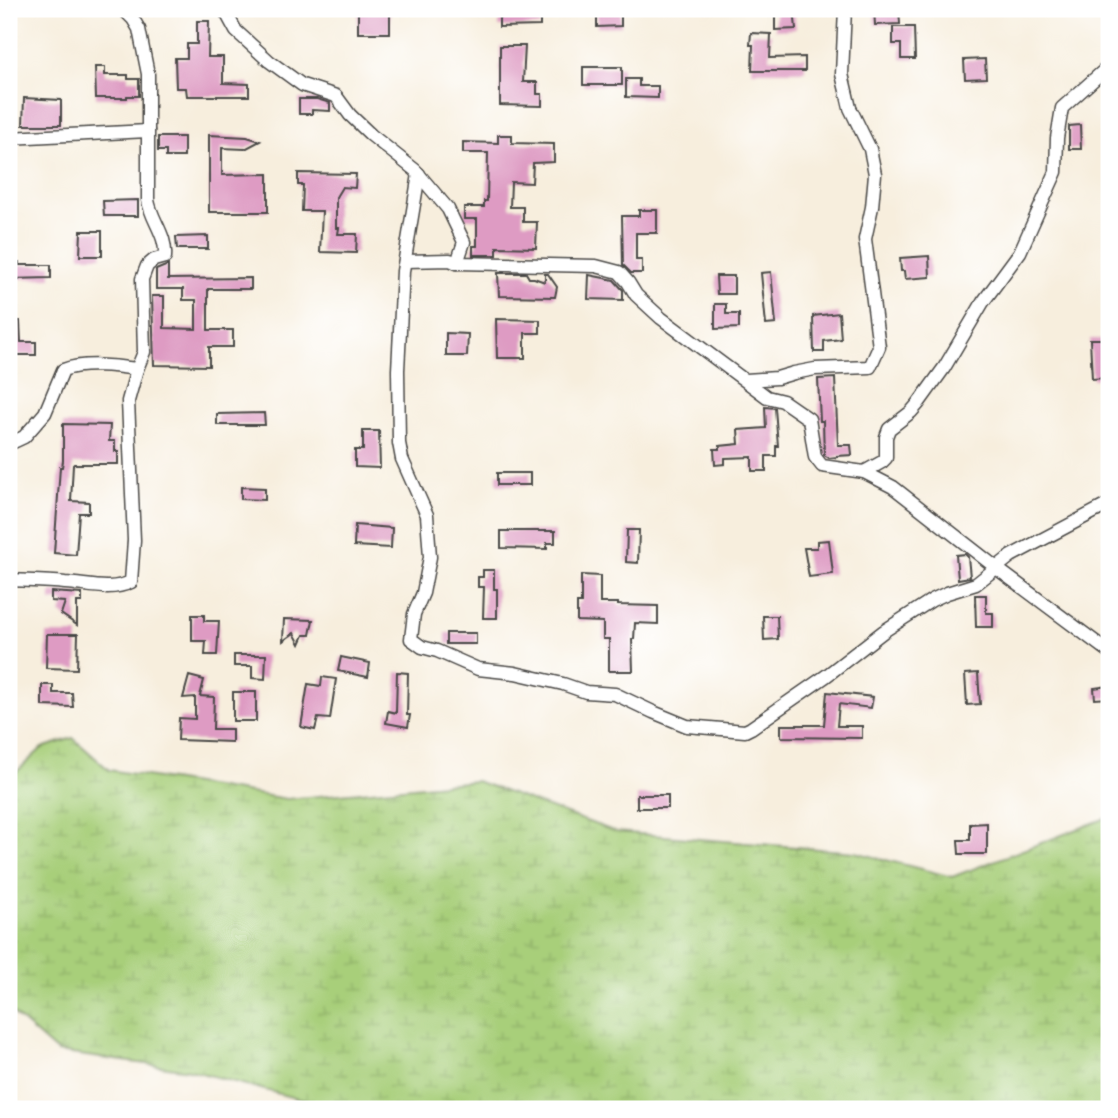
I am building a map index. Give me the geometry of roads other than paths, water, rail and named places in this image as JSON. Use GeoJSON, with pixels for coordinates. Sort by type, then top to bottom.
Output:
{"type":"FeatureCollection","features":[{"type":"Feature","properties":{"kind":"street"},"geometry":{"type":"LineString","coordinates":[[9,580],[98,587],[123,586],[131,582],[134,540],[128,401],[144,352],[142,279],[147,266],[165,257],[166,248],[149,209],[148,200],[146,59],[139,29],[134,19],[123,9]]}},
{"type":"Feature","properties":{"kind":"street"},"geometry":{"type":"LineString","coordinates":[[224,9],[236,31],[269,61],[302,85],[336,96],[350,115],[371,135],[419,174],[448,209],[464,242],[457,263]]}},
{"type":"Feature","properties":{"kind":"street"},"geometry":{"type":"LineString","coordinates":[[746,380],[777,379],[815,369],[870,367],[879,347],[865,239],[875,174],[870,149],[850,108],[842,74],[845,9]]}},
{"type":"Feature","properties":{"kind":"street"},"geometry":{"type":"LineString","coordinates":[[864,472],[886,458],[887,432],[918,404],[944,368],[983,302],[1020,252],[1056,172],[1057,138],[1062,108],[1109,66]]}},
{"type":"Feature","properties":{"kind":"street"},"geometry":{"type":"LineString","coordinates":[[9,138],[148,131]]}},
{"type":"Feature","properties":{"kind":"street"},"geometry":{"type":"LineString","coordinates":[[419,174],[404,261],[398,370],[402,459],[427,515],[430,557],[423,593],[414,614],[411,639],[422,647],[478,669],[515,673],[586,692],[615,694],[687,726],[744,731],[827,676],[884,631],[947,593],[976,584],[1011,556],[1109,504]]}},
{"type":"Feature","properties":{"kind":"street"},"geometry":{"type":"LineString","coordinates":[[404,261],[450,260],[457,263],[596,266],[619,272],[636,295],[661,318],[767,397],[783,401],[809,419],[815,457],[822,466],[864,472],[893,487],[1109,652]]}},
{"type":"Feature","properties":{"kind":"street"},"geometry":{"type":"LineString","coordinates":[[9,444],[24,437],[45,413],[64,370],[84,365],[137,369]]}},
{"type":"Feature","properties":{"kind":"street"},"geometry":{"type":"LineString","coordinates":[[979,554],[1011,556]]}}]}
